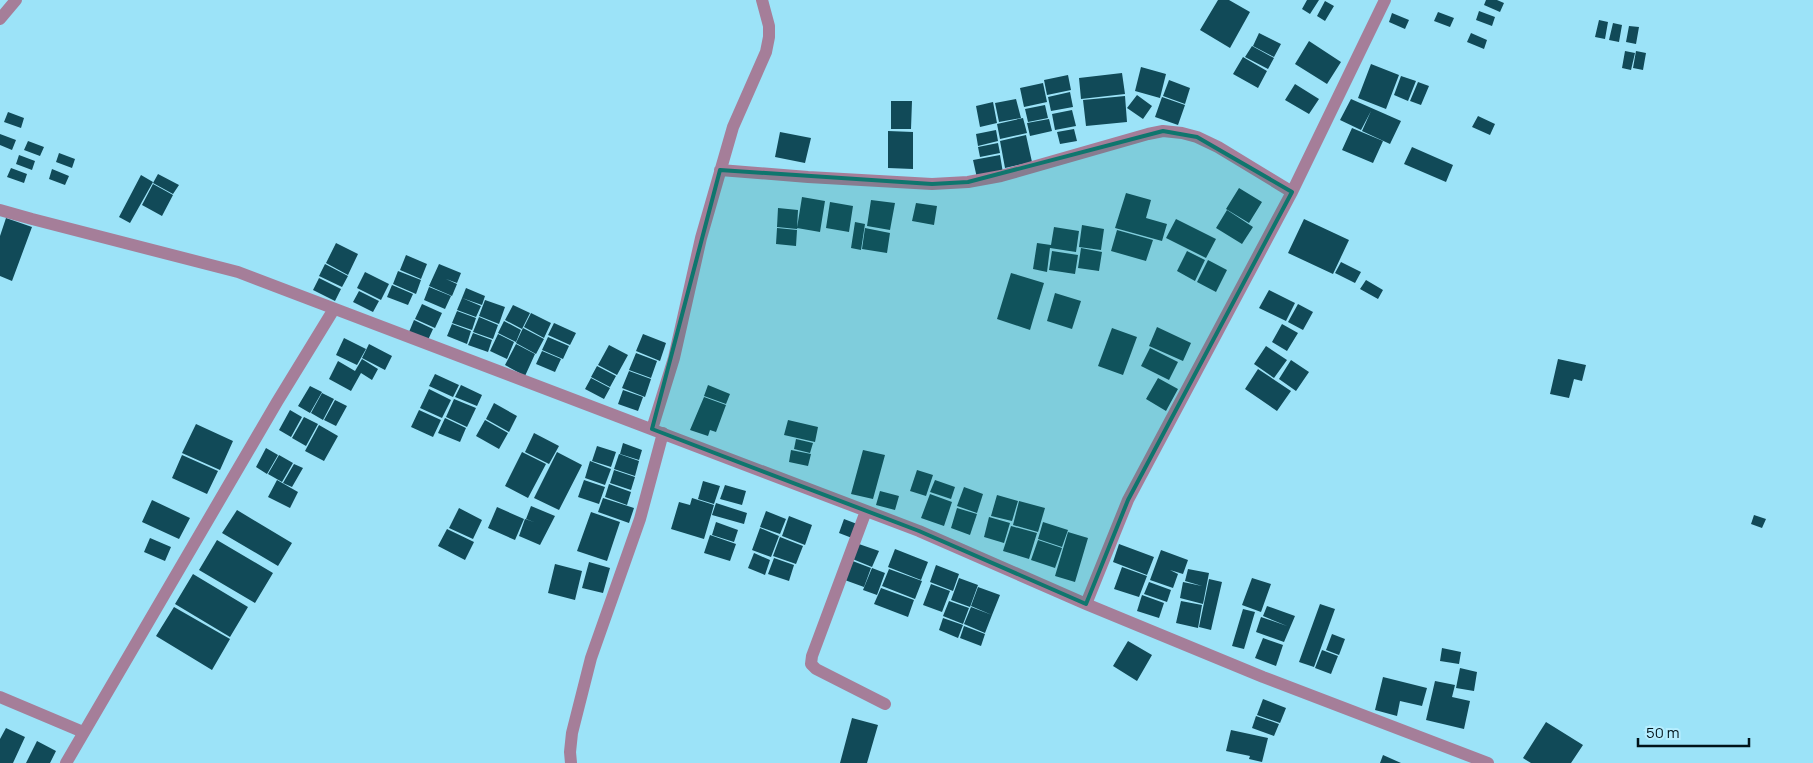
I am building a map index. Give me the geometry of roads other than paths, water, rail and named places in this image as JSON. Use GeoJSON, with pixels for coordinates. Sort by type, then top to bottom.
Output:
{"type":"FeatureCollection","features":[{"type":"Feature","properties":{"kind":"street"},"geometry":{"type":"LineString","coordinates":[[0,19],[16,0]]}},
{"type":"Feature","properties":{"kind":"street"},"geometry":{"type":"LineString","coordinates":[[571,763],[572,733],[591,658],[640,519],[657,431],[701,238],[733,127],[766,52],[769,26],[762,0]]}},
{"type":"Feature","properties":{"kind":"street"},"geometry":{"type":"LineString","coordinates":[[1086,604],[1128,500],[1292,192],[1385,0]]}},
{"type":"Feature","properties":{"kind":"street"},"geometry":{"type":"LineString","coordinates":[[720,170],[932,184],[968,182],[1002,176],[1148,134],[1163,132],[1182,133],[1197,137],[1292,192]]}},
{"type":"Feature","properties":{"kind":"street"},"geometry":{"type":"LineString","coordinates":[[0,210],[32,220],[238,272],[919,531],[1086,604],[1263,676],[1488,763]]}},
{"type":"Feature","properties":{"kind":"street"},"geometry":{"type":"LineString","coordinates":[[66,763],[277,402],[334,309]]}},
{"type":"Feature","properties":{"kind":"street"},"geometry":{"type":"LineString","coordinates":[[866,511],[812,656],[811,664],[816,669],[885,704]]}},
{"type":"Feature","properties":{"kind":"street"},"geometry":{"type":"LineString","coordinates":[[0,697],[83,732]]}}]}
